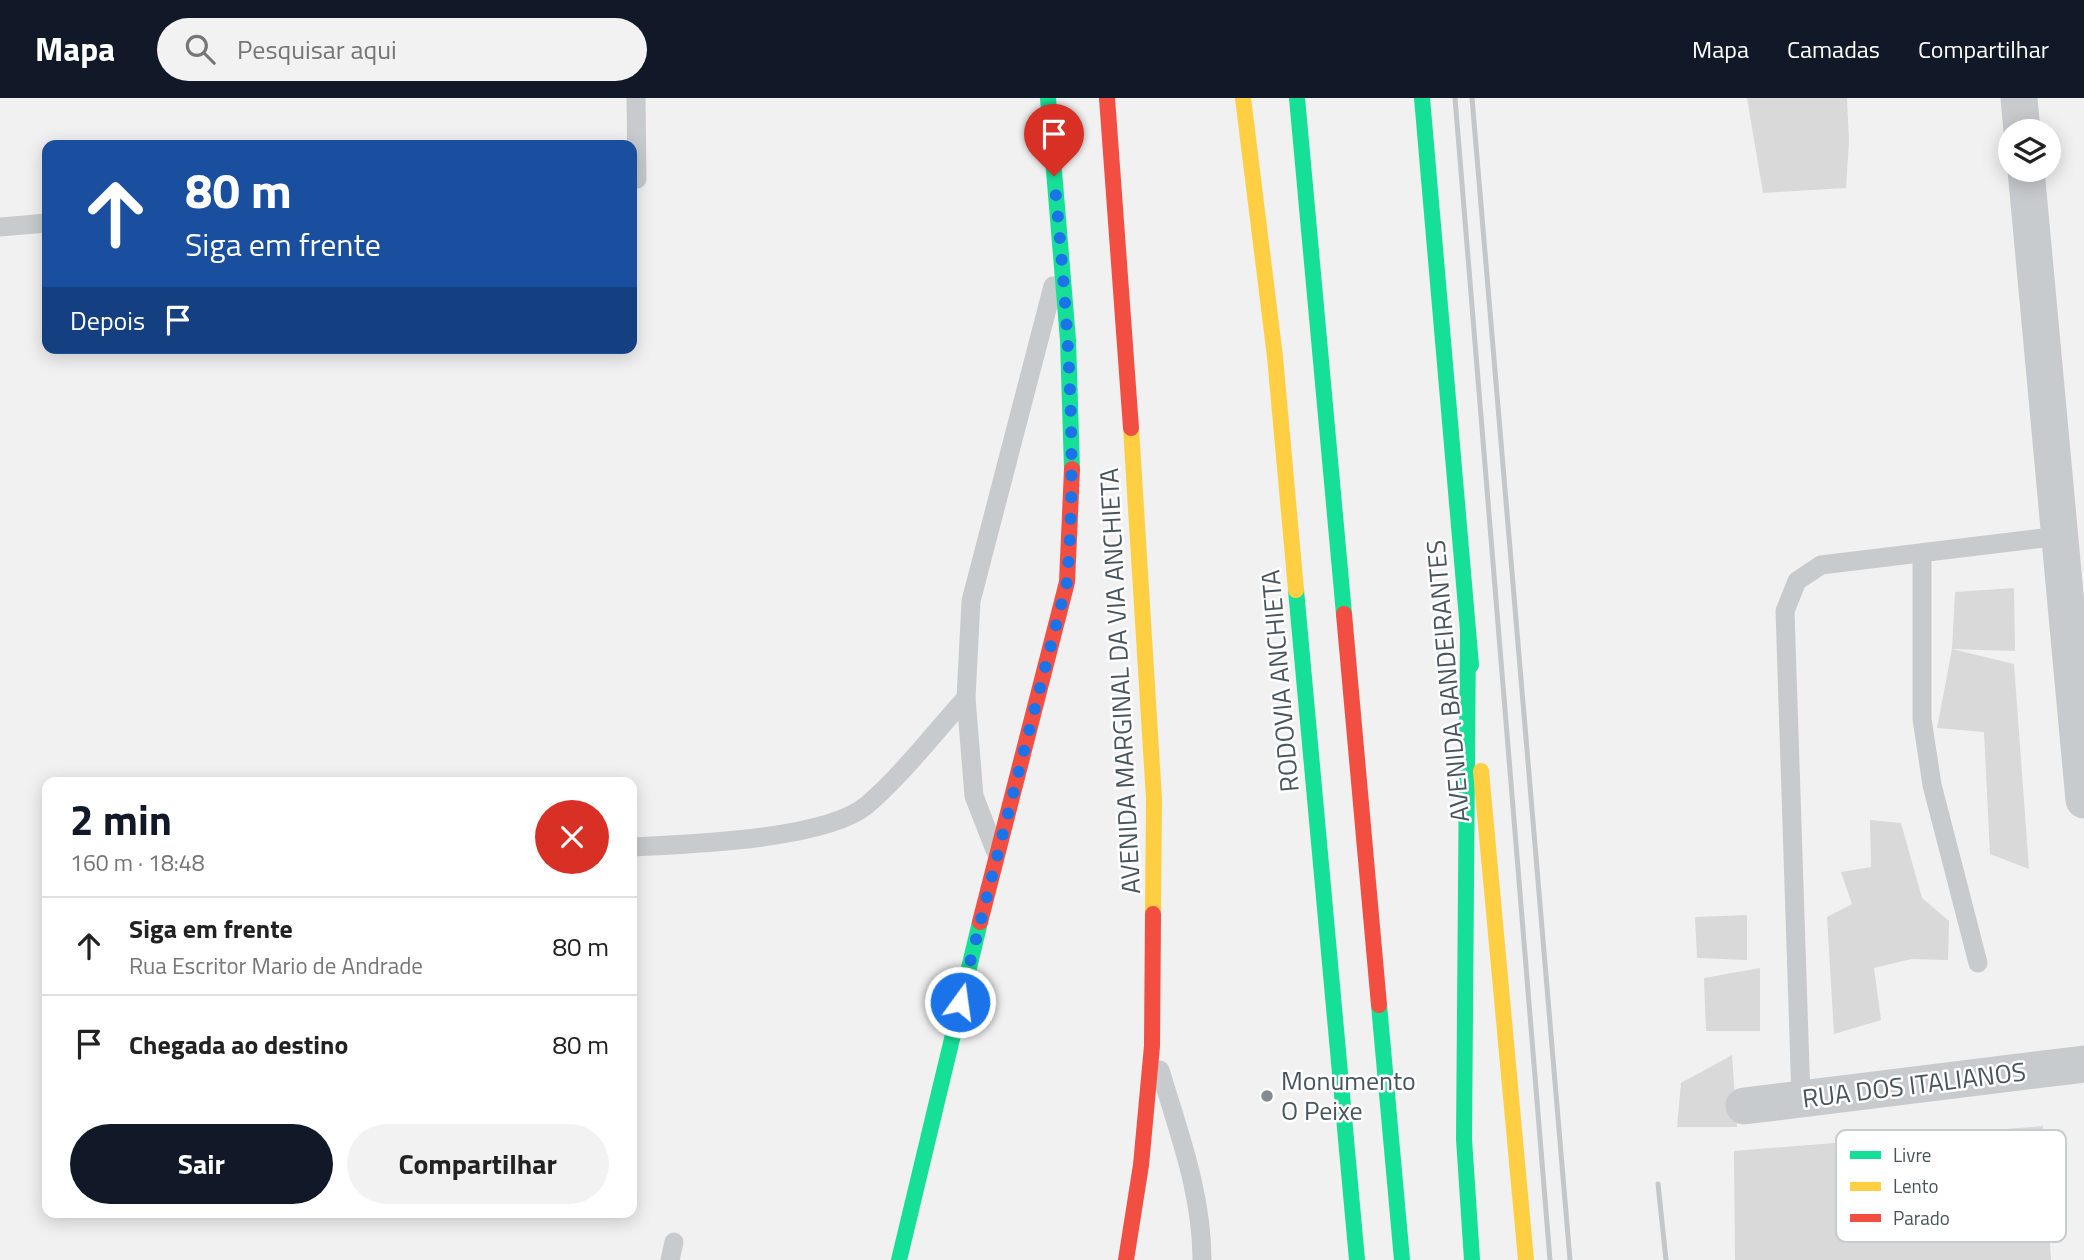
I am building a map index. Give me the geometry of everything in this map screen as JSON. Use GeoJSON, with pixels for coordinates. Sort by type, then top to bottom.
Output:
{"type":"FeatureCollection","features":[{"type":"Feature","properties":{"kind":"main road","name":"AVENIDA MARGINAL DA VIA ANCHIETA"},"geometry":{"type":"LineString","coordinates":[[899,1260],[935,1100],[1067,582],[1072,521],[1061,255],[1048,98]]}},
{"type":"Feature","properties":{"kind":"main road","name":"AVENIDA MARGINAL DA VIA ANCHIETA"},"geometry":{"type":"LineString","coordinates":[[1107,98],[1141,560],[1154,799],[1152,1046],[1141,1166],[1126,1260]]}},
{"type":"Feature","properties":{"kind":"main road","name":"RODOVIA ANCHIETA"},"geometry":{"type":"LineString","coordinates":[[1243,98],[1275,357],[1357,1260]]}},
{"type":"Feature","properties":{"kind":"main road"},"geometry":{"type":"LineString","coordinates":[[1297,98],[1402,1260]]}},
{"type":"Feature","properties":{"kind":"main road","name":"AVENIDA BANDEIRANTES"},"geometry":{"type":"LineString","coordinates":[[1422,98],[1526,1260]]}},
{"type":"Feature","properties":{"kind":"main road"},"geometry":{"type":"LineString","coordinates":[[1468,631],[1464,1139],[1472,1260]]}},
{"type":"Feature","properties":{"kind":"street"},"geometry":{"type":"LineString","coordinates":[[2019,98],[2021,119]]}},
{"type":"Feature","properties":{"kind":"street"},"geometry":{"type":"LineString","coordinates":[[2027,182],[2084,800]]}},
{"type":"Feature","properties":{"kind":"street","name":"RUA DOS ITALIANOS"},"geometry":{"type":"LineString","coordinates":[[1744,1106],[2084,1063]]}},
{"type":"Feature","properties":{"kind":"lane"},"geometry":{"type":"LineString","coordinates":[[636,98],[637,140]]}},
{"type":"Feature","properties":{"kind":"lane"},"geometry":{"type":"LineString","coordinates":[[0,227],[42,223]]}},
{"type":"Feature","properties":{"kind":"lane"},"geometry":{"type":"LineString","coordinates":[[997,855],[974,796],[966,698],[971,601],[1061,255]]}},
{"type":"Feature","properties":{"kind":"lane"},"geometry":{"type":"LineString","coordinates":[[1801,1099],[1785,611],[1797,581],[1821,565],[2060,536]]}},
{"type":"Feature","properties":{"kind":"lane"},"geometry":{"type":"LineString","coordinates":[[1922,554],[1922,719],[1932,785],[1978,963]]}},
{"type":"Feature","properties":{"kind":"lane"},"geometry":{"type":"LineString","coordinates":[[637,847],[725,842],[834,824],[866,806],[966,698]]}},
{"type":"Feature","properties":{"kind":"lane"},"geometry":{"type":"LineString","coordinates":[[1152,1046],[1192,1175],[1199,1208],[1202,1260]]}},
{"type":"Feature","properties":{"kind":"building"},"geometry":{"type":"Polygon","coordinates":[[[1747,98],[1847,98],[1849,141],[1846,188],[1763,193],[1747,98]]]}},
{"type":"Feature","properties":{"kind":"building"},"geometry":{"type":"Polygon","coordinates":[[[2014,588],[2015,651],[1952,649],[1955,592],[2014,588]]]}},
{"type":"Feature","properties":{"kind":"building"},"geometry":{"type":"Polygon","coordinates":[[[1952,649],[2014,664],[2029,869],[1990,854],[1984,732],[1937,728],[1952,649]]]}},
{"type":"Feature","properties":{"kind":"building"},"geometry":{"type":"Polygon","coordinates":[[[1870,820],[1901,823],[1922,898],[1949,921],[1948,960],[1911,959],[1874,968],[1881,1020],[1834,1034],[1827,917],[1852,904],[1841,872],[1871,867],[1870,820]]]}},
{"type":"Feature","properties":{"kind":"building"},"geometry":{"type":"Polygon","coordinates":[[[1747,915],[1747,960],[1697,958],[1695,917],[1747,915]]]}},
{"type":"Feature","properties":{"kind":"building"},"geometry":{"type":"Polygon","coordinates":[[[1760,968],[1760,1031],[1706,1031],[1704,978],[1760,968]]]}},
{"type":"Feature","properties":{"kind":"building"},"geometry":{"type":"Polygon","coordinates":[[[1732,1055],[1737,1127],[1677,1127],[1681,1083],[1732,1055]]]}},
{"type":"Feature","properties":{"kind":"building"},"geometry":{"type":"Polygon","coordinates":[[[2043,1126],[2043,1130],[1994,1130],[2043,1126]]]}},
{"type":"Feature","properties":{"kind":"building"},"geometry":{"type":"Polygon","coordinates":[[[1836,1143],[1836,1242],[2050,1242],[2051,1260],[1735,1260],[1734,1151],[1836,1143]]]}},
{"type":"Feature","properties":{"kind":"railway"},"geometry":{"type":"LineString","coordinates":[[1455,98],[1550,1260]]}},
{"type":"Feature","properties":{"kind":"railway"},"geometry":{"type":"LineString","coordinates":[[1472,98],[1570,1260]]}},
{"type":"Feature","properties":{"kind":"railway"},"geometry":{"type":"LineString","coordinates":[[1658,1184],[1666,1260]]}},
{"type":"Feature","properties":{"kind":"traffic: fast"},"geometry":{"type":"LineString","coordinates":[[1048,98],[1068,340],[1072,469]]}},
{"type":"Feature","properties":{"kind":"traffic: fast"},"geometry":{"type":"LineString","coordinates":[[1297,98],[1344,614]]}},
{"type":"Feature","properties":{"kind":"traffic: fast"},"geometry":{"type":"LineString","coordinates":[[1422,98],[1471,665]]}},
{"type":"Feature","properties":{"kind":"traffic: fast"},"geometry":{"type":"LineString","coordinates":[[1296,590],[1357,1260]]}},
{"type":"Feature","properties":{"kind":"traffic: fast"},"geometry":{"type":"LineString","coordinates":[[1468,631],[1464,1139],[1472,1260]]}},
{"type":"Feature","properties":{"kind":"traffic: fast"},"geometry":{"type":"LineString","coordinates":[[899,1260],[980,922]]}},
{"type":"Feature","properties":{"kind":"traffic: fast"},"geometry":{"type":"LineString","coordinates":[[1379,1005],[1402,1260]]}},
{"type":"Feature","properties":{"kind":"traffic: slow"},"geometry":{"type":"LineString","coordinates":[[1243,98],[1275,357],[1296,590]]}},
{"type":"Feature","properties":{"kind":"traffic: slow"},"geometry":{"type":"LineString","coordinates":[[1131,428],[1154,799],[1153,914]]}},
{"type":"Feature","properties":{"kind":"traffic: slow"},"geometry":{"type":"LineString","coordinates":[[1481,771],[1526,1260]]}},
{"type":"Feature","properties":{"kind":"traffic: jam"},"geometry":{"type":"LineString","coordinates":[[1107,98],[1131,428]]}},
{"type":"Feature","properties":{"kind":"traffic: jam"},"geometry":{"type":"LineString","coordinates":[[980,922],[1067,582],[1072,469]]}},
{"type":"Feature","properties":{"kind":"traffic: jam"},"geometry":{"type":"LineString","coordinates":[[1344,614],[1379,1005]]}},
{"type":"Feature","properties":{"kind":"traffic: jam"},"geometry":{"type":"LineString","coordinates":[[1126,1260],[1141,1165],[1152,1046],[1153,914]]}},
{"type":"Feature","properties":{"kind":"place","name":"Monumento O Peixe"},"geometry":{"type":"Point","coordinates":[1267,1096]}},
{"type":"Feature","properties":{"kind":"route"},"geometry":{"type":"LineString","coordinates":[[960,1002],[1067,582],[1072,521],[1071,456],[1061,255],[1054,176]]}}]}
